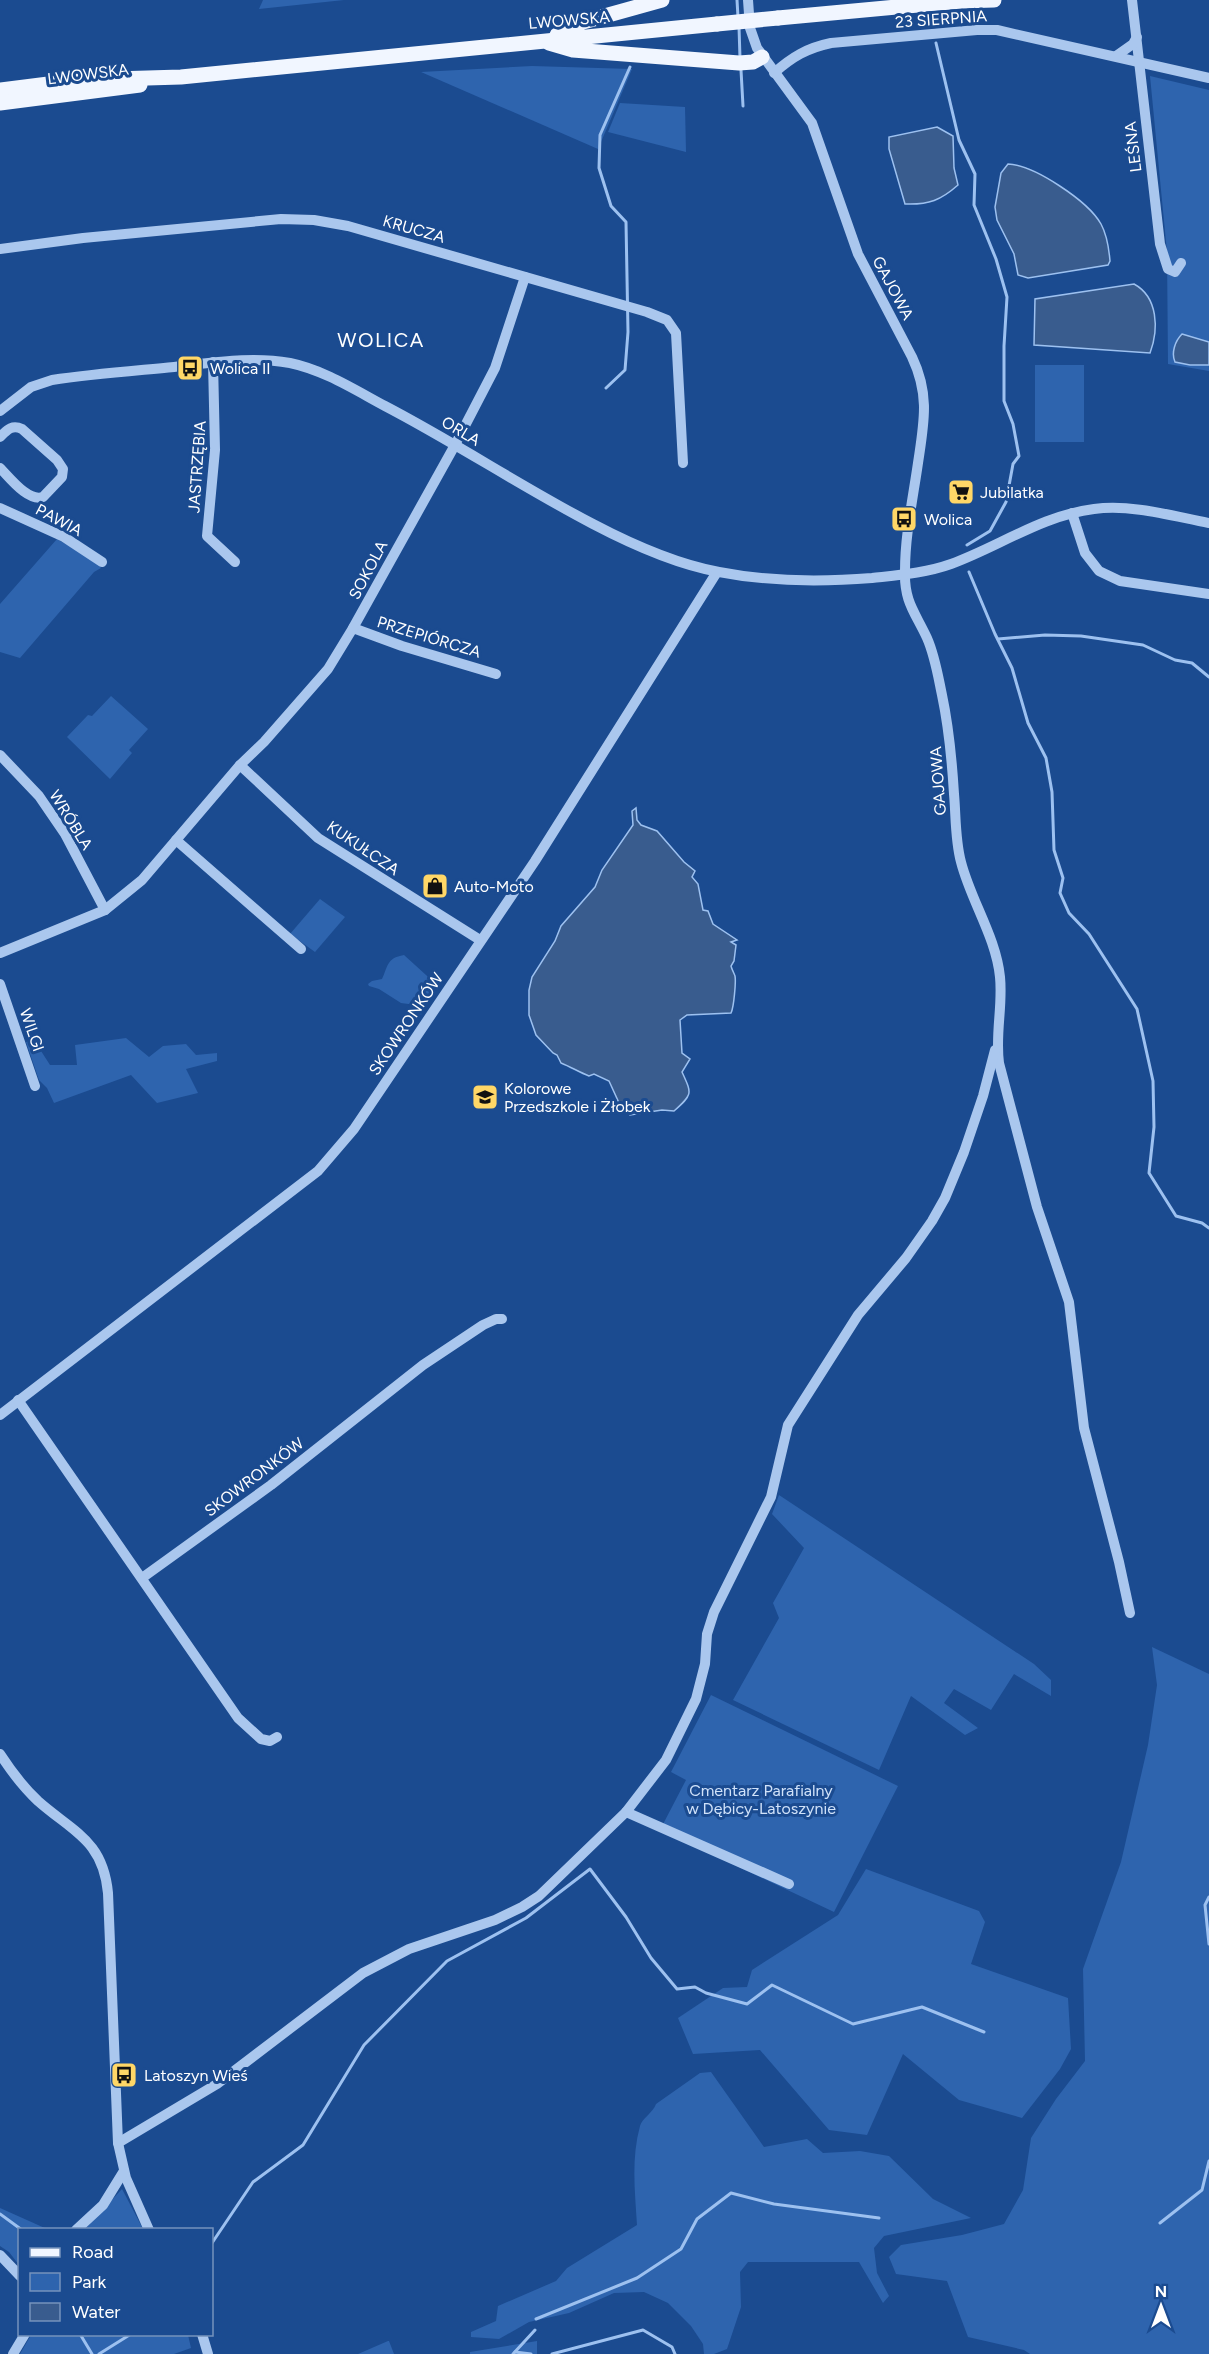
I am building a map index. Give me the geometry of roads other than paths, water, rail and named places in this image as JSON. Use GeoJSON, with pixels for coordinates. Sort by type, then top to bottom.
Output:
{"type":"FeatureCollection","features":[{"type":"Feature","properties":{"kind":"main road"},"geometry":{"type":"LineString","coordinates":[[544,40],[582,22],[662,0]]}},
{"type":"Feature","properties":{"kind":"main road","name":"LWOWSKA"},"geometry":{"type":"LineString","coordinates":[[0,90],[80,80],[181,76],[964,0],[994,0]]}},
{"type":"Feature","properties":{"kind":"main road"},"geometry":{"type":"LineString","coordinates":[[544,40],[573,50],[739,63],[753,62],[762,57]]}},
{"type":"Feature","properties":{"kind":"main road","name":"LWOWSKA"},"geometry":{"type":"LineString","coordinates":[[0,103],[135,86],[181,76]]}},
{"type":"Feature","properties":{"kind":"street","name":"GAJOWA"},"geometry":{"type":"LineString","coordinates":[[748,0],[748,18],[752,37],[762,57],[808,116],[816,130],[861,260],[920,373],[925,407],[924,425],[904,574],[909,605],[927,638],[947,721],[957,845],[961,862],[995,951],[1001,989],[996,1045]]}},
{"type":"Feature","properties":{"kind":"street","name":"LEŚNA"},"geometry":{"type":"LineString","coordinates":[[1132,0],[1160,244],[1168,269],[1175,272],[1182,263]]}},
{"type":"Feature","properties":{"kind":"street","name":"23 SIERPNIA"},"geometry":{"type":"LineString","coordinates":[[774,72],[799,53],[821,45],[977,30],[1019,34],[1209,78]]}},
{"type":"Feature","properties":{"kind":"street"},"geometry":{"type":"LineString","coordinates":[[1116,56],[1132,44],[1137,37]]}},
{"type":"Feature","properties":{"kind":"street","name":"KRUCZA"},"geometry":{"type":"LineString","coordinates":[[0,249],[82,238],[269,220],[314,220],[348,226],[621,304],[667,320],[676,333],[683,463]]}},
{"type":"Feature","properties":{"kind":"street","name":"SOKOLA"},"geometry":{"type":"LineString","coordinates":[[0,952],[105,910],[142,880],[240,765],[264,742],[328,669],[455,445],[495,368],[525,277]]}},
{"type":"Feature","properties":{"kind":"street","name":"ORLA"},"geometry":{"type":"LineString","coordinates":[[0,411],[31,387],[52,380],[257,359],[292,364],[324,374],[455,445],[545,499],[637,547],[717,572],[761,579],[813,582],[904,574]]}},
{"type":"Feature","properties":{"kind":"street","name":"JASTRZĘBIA"},"geometry":{"type":"LineString","coordinates":[[213,362],[215,450],[207,536],[235,562]]}},
{"type":"Feature","properties":{"kind":"street"},"geometry":{"type":"LineString","coordinates":[[0,437],[8,429],[14,427],[22,429],[57,460],[63,469],[62,477],[39,499],[30,496],[0,468]]}},
{"type":"Feature","properties":{"kind":"street","name":"PAWIA"},"geometry":{"type":"LineString","coordinates":[[0,508],[64,537],[102,562]]}},
{"type":"Feature","properties":{"kind":"street"},"geometry":{"type":"LineString","coordinates":[[904,574],[933,569],[965,558],[1072,513],[1093,509],[1125,508],[1209,523]]}},
{"type":"Feature","properties":{"kind":"street"},"geometry":{"type":"LineString","coordinates":[[1072,513],[1085,553],[1099,571],[1120,581],[1209,594]]}},
{"type":"Feature","properties":{"kind":"street","name":"SKOWRONKÓW"},"geometry":{"type":"LineString","coordinates":[[0,1415],[318,1171],[354,1129],[535,861],[717,572]]}},
{"type":"Feature","properties":{"kind":"street","name":"PRZEPIÓRCZA"},"geometry":{"type":"LineString","coordinates":[[353,628],[402,646],[496,674]]}},
{"type":"Feature","properties":{"kind":"street","name":"WRÓBLA"},"geometry":{"type":"LineString","coordinates":[[0,755],[39,796],[65,834],[105,910]]}},
{"type":"Feature","properties":{"kind":"street","name":"KUKUŁCZA"},"geometry":{"type":"LineString","coordinates":[[240,765],[318,838],[480,940]]}},
{"type":"Feature","properties":{"kind":"street"},"geometry":{"type":"LineString","coordinates":[[176,840],[301,949]]}},
{"type":"Feature","properties":{"kind":"street","name":"WILGI"},"geometry":{"type":"LineString","coordinates":[[0,984],[35,1086]]}},
{"type":"Feature","properties":{"kind":"street"},"geometry":{"type":"LineString","coordinates":[[996,1045],[1038,1207],[1069,1302],[1084,1428],[1130,1613]]}},
{"type":"Feature","properties":{"kind":"street"},"geometry":{"type":"LineString","coordinates":[[118,2143],[217,2084],[363,1973],[409,1949],[495,1920],[522,1907],[538,1896],[626,1812],[666,1760],[696,1699],[705,1664],[705,1641],[714,1612],[771,1497],[788,1425],[858,1315],[906,1258],[945,1198],[964,1152],[996,1045]]}},
{"type":"Feature","properties":{"kind":"street","name":"SKOWRONKÓW"},"geometry":{"type":"LineString","coordinates":[[142,1578],[271,1485],[423,1365],[483,1325],[496,1319],[502,1319]]}},
{"type":"Feature","properties":{"kind":"street"},"geometry":{"type":"LineString","coordinates":[[18,1400],[238,1718],[261,1739],[270,1741],[277,1737]]}},
{"type":"Feature","properties":{"kind":"street"},"geometry":{"type":"LineString","coordinates":[[0,1754],[32,1796],[89,1842],[105,1871],[108,1893],[118,2143],[124,2171],[148,2228]]}},
{"type":"Feature","properties":{"kind":"street"},"geometry":{"type":"LineString","coordinates":[[626,1812],[789,1884]]}},
{"type":"Feature","properties":{"kind":"street"},"geometry":{"type":"LineString","coordinates":[[77,2228],[103,2205],[124,2171]]}},
{"type":"Feature","properties":{"kind":"street"},"geometry":{"type":"LineString","coordinates":[[0,2255],[18,2274]]}},
{"type":"Feature","properties":{"kind":"street"},"geometry":{"type":"LineString","coordinates":[[13,2354],[25,2336]]}},
{"type":"Feature","properties":{"kind":"street"},"geometry":{"type":"LineString","coordinates":[[203,2336],[208,2354]]}},
{"type":"Feature","properties":{"kind":"water"},"geometry":{"type":"Polygon","coordinates":[[[937,127],[953,136],[954,168],[958,185],[934,201],[905,204],[889,149],[889,137],[937,127]]]}},
{"type":"Feature","properties":{"kind":"water"},"geometry":{"type":"Polygon","coordinates":[[[1008,164],[1045,177],[1085,205],[1103,228],[1109,252],[1108,265],[1028,278],[1018,275],[1014,254],[997,220],[995,207],[1001,173],[1008,164]]]}},
{"type":"Feature","properties":{"kind":"water"},"geometry":{"type":"Polygon","coordinates":[[[1134,284],[1148,297],[1152,305],[1155,334],[1150,353],[1034,345],[1035,299],[1134,284]]]}},
{"type":"Feature","properties":{"kind":"water"},"geometry":{"type":"Polygon","coordinates":[[[1182,334],[1209,342],[1209,365],[1175,362],[1174,347],[1182,334]]]}},
{"type":"Feature","properties":{"kind":"water"},"geometry":{"type":"Polygon","coordinates":[[[636,808],[637,820],[641,825],[657,831],[695,871],[692,877],[698,884],[703,910],[708,911],[713,924],[737,940],[731,942],[736,945],[731,966],[735,979],[731,1013],[687,1015],[680,1020],[682,1053],[690,1059],[682,1072],[688,1085],[688,1097],[674,1111],[662,1110],[630,1115],[620,1105],[609,1081],[594,1074],[589,1076],[561,1063],[557,1055],[536,1035],[529,1015],[529,990],[532,977],[555,941],[561,926],[595,887],[602,870],[633,825],[632,811],[636,808]]]}},
{"type":"Feature","properties":{"kind":"waterway"},"geometry":{"type":"LineString","coordinates":[[737,0],[738,17]]}},
{"type":"Feature","properties":{"kind":"waterway"},"geometry":{"type":"LineString","coordinates":[[739,27],[740,58]]}},
{"type":"Feature","properties":{"kind":"waterway"},"geometry":{"type":"LineString","coordinates":[[936,43],[959,140],[975,174],[974,205],[996,259],[1007,297],[1004,401],[1013,424],[1019,456],[1013,464],[1006,502],[990,531],[967,545]]}},
{"type":"Feature","properties":{"kind":"waterway"},"geometry":{"type":"LineString","coordinates":[[606,388],[625,370],[628,332],[626,222],[611,206],[599,168],[600,135],[630,67]]}},
{"type":"Feature","properties":{"kind":"waterway"},"geometry":{"type":"LineString","coordinates":[[741,70],[743,106]]}},
{"type":"Feature","properties":{"kind":"waterway"},"geometry":{"type":"LineString","coordinates":[[969,572],[1012,668],[1028,723],[1046,758],[1052,792],[1054,850],[1063,878],[1060,893],[1069,913],[1089,934],[1137,1009],[1153,1081],[1154,1127],[1149,1173],[1176,1216],[1202,1223],[1209,1228]]}},
{"type":"Feature","properties":{"kind":"waterway"},"geometry":{"type":"LineString","coordinates":[[998,639],[1045,635],[1081,636],[1143,645],[1175,660],[1192,663],[1209,677]]}},
{"type":"Feature","properties":{"kind":"waterway"},"geometry":{"type":"LineString","coordinates":[[213,2242],[253,2182],[303,2145],[364,2045],[447,1961],[526,1918],[590,1869],[626,1917],[651,1958],[677,1989],[695,1987],[706,1993],[747,2004],[772,1985],[853,2024],[922,2007],[984,2032]]}},
{"type":"Feature","properties":{"kind":"waterway"},"geometry":{"type":"LineString","coordinates":[[1209,1897],[1205,1905],[1209,1944]]}},
{"type":"Feature","properties":{"kind":"waterway"},"geometry":{"type":"LineString","coordinates":[[1160,2223],[1202,2190],[1209,2161]]}},
{"type":"Feature","properties":{"kind":"waterway"},"geometry":{"type":"LineString","coordinates":[[536,2319],[637,2278],[681,2249],[697,2219],[731,2193],[774,2204],[879,2218]]}},
{"type":"Feature","properties":{"kind":"waterway"},"geometry":{"type":"LineString","coordinates":[[0,2214],[19,2228]]}},
{"type":"Feature","properties":{"kind":"waterway"},"geometry":{"type":"LineString","coordinates":[[513,2354],[535,2330]]}},
{"type":"Feature","properties":{"kind":"waterway"},"geometry":{"type":"LineString","coordinates":[[552,2354],[643,2330],[672,2347],[675,2354]]}},
{"type":"Feature","properties":{"kind":"waterway"},"geometry":{"type":"LineString","coordinates":[[81,2336],[92,2354]]}},
{"type":"Feature","properties":{"kind":"waterway"},"geometry":{"type":"LineString","coordinates":[[99,2354],[128,2336]]}},
{"type":"Feature","properties":{"kind":"waterway"},"geometry":{"type":"LineString","coordinates":[[515,2352],[531,2354]]}},
{"type":"Feature","properties":{"kind":"place","name":"Wolica II"},"geometry":{"type":"Point","coordinates":[190,368]}},
{"type":"Feature","properties":{"kind":"place","name":"Jubilatka"},"geometry":{"type":"Point","coordinates":[961,492]}},
{"type":"Feature","properties":{"kind":"place","name":"Wolica"},"geometry":{"type":"Point","coordinates":[904,519]}},
{"type":"Feature","properties":{"kind":"place","name":"Auto-Moto"},"geometry":{"type":"Point","coordinates":[435,886]}},
{"type":"Feature","properties":{"kind":"place","name":"Kolorowe Przedszkole i Żłobek"},"geometry":{"type":"Point","coordinates":[485,1097]}},
{"type":"Feature","properties":{"kind":"place","name":"Latoszyn Wieś"},"geometry":{"type":"Point","coordinates":[124,2075]}},
{"type":"Feature","properties":{"kind":"district","name":"WOLICA"},"geometry":{"type":"Point","coordinates":[381,340]}},
{"type":"Feature","properties":{"kind":"park label","name":"Cmentarz Parafialny w Dębicy-Latoszynie"},"geometry":{"type":"Point","coordinates":[761,1799]}}]}
